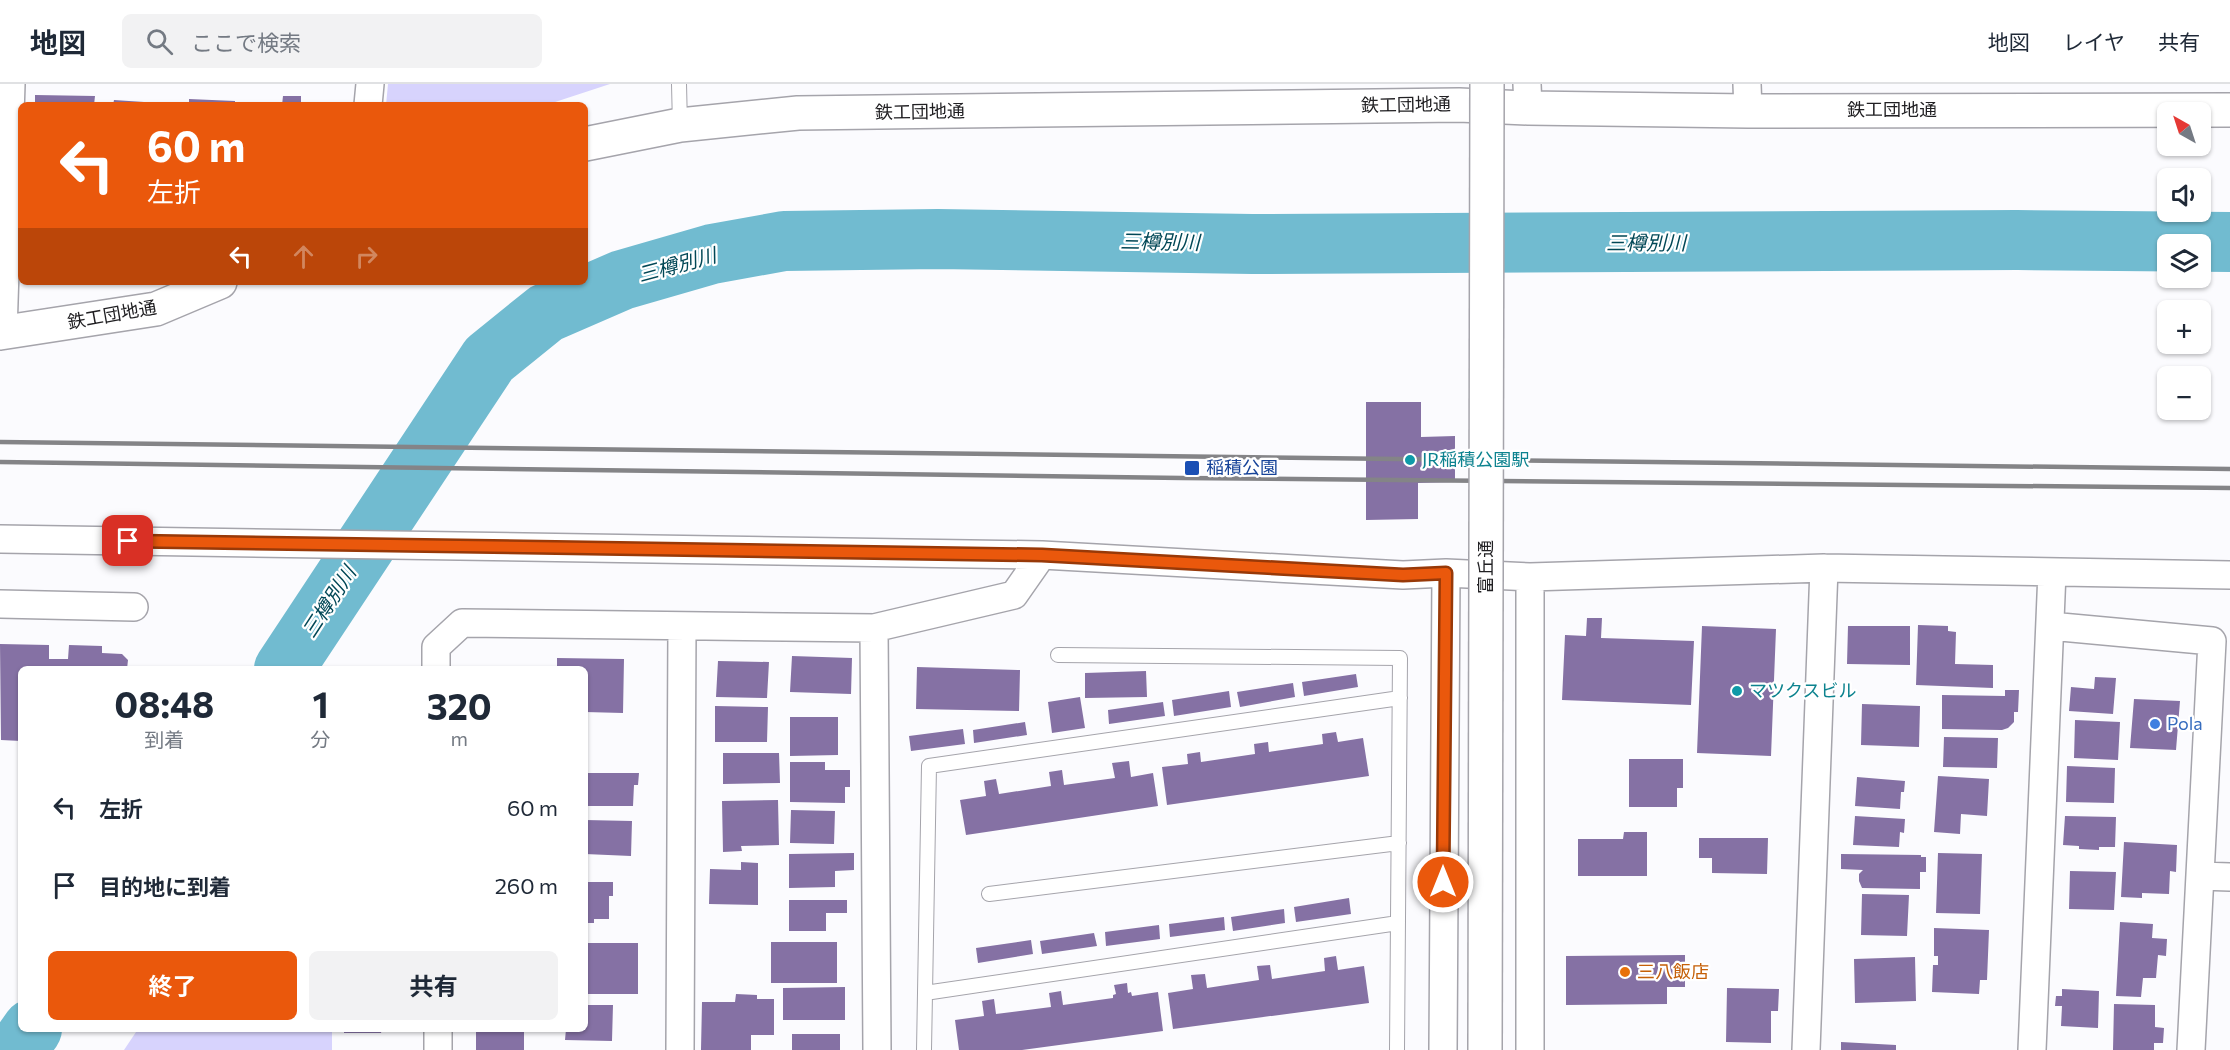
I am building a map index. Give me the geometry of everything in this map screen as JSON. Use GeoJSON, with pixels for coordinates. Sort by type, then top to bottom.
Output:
{"type":"FeatureCollection","features":[{"type":"Feature","properties":{"kind":"street"},"geometry":{"type":"LineString","coordinates":[[2,333],[11,84]]}},
{"type":"Feature","properties":{"kind":"street"},"geometry":{"type":"LineString","coordinates":[[368,102],[370,84]]}},
{"type":"Feature","properties":{"kind":"street","name":"富丘通"},"geometry":{"type":"LineString","coordinates":[[1485,1050],[1487,84]]}},
{"type":"Feature","properties":{"kind":"street","name":"鉄工団地通"},"geometry":{"type":"LineString","coordinates":[[588,143],[680,125],[798,113],[1458,94],[1748,97],[2230,110]]}},
{"type":"Feature","properties":{"kind":"street","name":"鉄工団地通"},"geometry":{"type":"LineString","coordinates":[[2,333],[156,309],[213,285]]}},
{"type":"Feature","properties":{"kind":"street"},"geometry":{"type":"LineString","coordinates":[[0,539],[1042,555],[1403,575],[1446,573],[1530,578],[1824,568],[2230,575]]}},
{"type":"Feature","properties":{"kind":"street"},"geometry":{"type":"LineString","coordinates":[[436,666],[436,647],[462,623],[874,628],[1014,595],[1042,555]]}},
{"type":"Feature","properties":{"kind":"street"},"geometry":{"type":"LineString","coordinates":[[1806,1050],[1824,568]]}},
{"type":"Feature","properties":{"kind":"street"},"geometry":{"type":"LineString","coordinates":[[2032,1050],[2052,572]]}},
{"type":"Feature","properties":{"kind":"street"},"geometry":{"type":"LineString","coordinates":[[1443,1050],[1446,573]]}},
{"type":"Feature","properties":{"kind":"street"},"geometry":{"type":"LineString","coordinates":[[1530,578],[1530,1050]]}},
{"type":"Feature","properties":{"kind":"street"},"geometry":{"type":"LineString","coordinates":[[0,604],[134,607]]}},
{"type":"Feature","properties":{"kind":"street"},"geometry":{"type":"LineString","coordinates":[[680,1050],[682,626]]}},
{"type":"Feature","properties":{"kind":"street"},"geometry":{"type":"LineString","coordinates":[[2050,626],[2212,641],[2214,876],[2191,1050]]}},
{"type":"Feature","properties":{"kind":"street"},"geometry":{"type":"LineString","coordinates":[[874,628],[877,1050]]}},
{"type":"Feature","properties":{"kind":"street"},"geometry":{"type":"LineString","coordinates":[[438,1032],[438,1050]]}},
{"type":"Feature","properties":{"kind":"lane"},"geometry":{"type":"LineString","coordinates":[[679,84],[680,125]]}},
{"type":"Feature","properties":{"kind":"lane"},"geometry":{"type":"LineString","coordinates":[[1058,655],[1400,658],[1397,1050]]}},
{"type":"Feature","properties":{"kind":"lane"},"geometry":{"type":"LineString","coordinates":[[924,1050],[929,766],[1400,698]]}},
{"type":"Feature","properties":{"kind":"lane"},"geometry":{"type":"LineString","coordinates":[[989,894],[1399,843]]}},
{"type":"Feature","properties":{"kind":"lane"},"geometry":{"type":"LineString","coordinates":[[925,993],[1398,923]]}},
{"type":"Feature","properties":{"kind":"shaded area"},"geometry":{"type":"Polygon","coordinates":[[[388,84],[610,84],[555,102],[386,102],[388,84]]]}},
{"type":"Feature","properties":{"kind":"shaded area"},"geometry":{"type":"Polygon","coordinates":[[[136,1032],[332,1032],[332,1050],[124,1050],[136,1032]]]}},
{"type":"Feature","properties":{"kind":"building"},"geometry":{"type":"Polygon","coordinates":[[[35,95],[95,96],[94,102],[35,102],[35,95]]]}},
{"type":"Feature","properties":{"kind":"building"},"geometry":{"type":"Polygon","coordinates":[[[283,96],[301,96],[301,102],[282,102],[283,96]]]}},
{"type":"Feature","properties":{"kind":"building"},"geometry":{"type":"Polygon","coordinates":[[[189,99],[235,101],[235,102],[189,102],[189,99]]]}},
{"type":"Feature","properties":{"kind":"building"},"geometry":{"type":"Polygon","coordinates":[[[114,100],[144,102],[114,102],[114,100]]]}},
{"type":"Feature","properties":{"kind":"building","name":"JR稲積公園駅"},"geometry":{"type":"Polygon","coordinates":[[[1366,402],[1421,402],[1421,437],[1455,436],[1455,482],[1418,483],[1418,519],[1366,520],[1366,402]]]}},
{"type":"Feature","properties":{"kind":"building"},"geometry":{"type":"Polygon","coordinates":[[[1587,618],[1602,618],[1601,638],[1694,641],[1691,705],[1562,700],[1565,635],[1586,636],[1587,618]]]}},
{"type":"Feature","properties":{"kind":"building"},"geometry":{"type":"Polygon","coordinates":[[[1918,625],[1948,626],[1948,631],[1956,632],[1955,664],[1993,665],[1993,688],[1916,685],[1918,625]]]}},
{"type":"Feature","properties":{"kind":"building","name":"マツクスビル"},"geometry":{"type":"Polygon","coordinates":[[[1702,626],[1776,629],[1771,756],[1697,753],[1702,626]]]}},
{"type":"Feature","properties":{"kind":"building"},"geometry":{"type":"Polygon","coordinates":[[[1848,626],[1910,626],[1910,665],[1847,664],[1848,626]]]}},
{"type":"Feature","properties":{"kind":"building"},"geometry":{"type":"Polygon","coordinates":[[[0,644],[49,645],[49,659],[68,659],[69,645],[102,646],[102,653],[122,654],[128,660],[127,666],[18,666],[18,741],[1,740],[0,644]]]}},
{"type":"Feature","properties":{"kind":"building"},"geometry":{"type":"Polygon","coordinates":[[[792,656],[852,658],[851,694],[790,692],[792,656]]]}},
{"type":"Feature","properties":{"kind":"building"},"geometry":{"type":"Polygon","coordinates":[[[557,658],[624,659],[623,713],[588,712],[588,666],[557,666],[557,658]]]}},
{"type":"Feature","properties":{"kind":"building"},"geometry":{"type":"Polygon","coordinates":[[[718,661],[769,662],[767,698],[716,697],[718,661]]]}},
{"type":"Feature","properties":{"kind":"building"},"geometry":{"type":"Polygon","coordinates":[[[917,667],[1020,670],[1019,711],[916,709],[917,667]]]}},
{"type":"Feature","properties":{"kind":"building"},"geometry":{"type":"Polygon","coordinates":[[[1146,671],[1147,697],[1085,698],[1085,673],[1146,671]]]}},
{"type":"Feature","properties":{"kind":"building"},"geometry":{"type":"Polygon","coordinates":[[[1356,674],[1358,687],[1304,696],[1302,682],[1356,674]]]}},
{"type":"Feature","properties":{"kind":"building"},"geometry":{"type":"Polygon","coordinates":[[[2095,677],[2116,678],[2113,714],[2069,711],[2071,687],[2094,689],[2095,677]]]}},
{"type":"Feature","properties":{"kind":"building"},"geometry":{"type":"Polygon","coordinates":[[[1293,683],[1295,697],[1240,707],[1237,692],[1293,683]]]}},
{"type":"Feature","properties":{"kind":"building"},"geometry":{"type":"Polygon","coordinates":[[[2005,690],[2019,690],[2018,712],[2014,712],[2014,722],[2008,728],[2002,730],[1942,729],[1942,695],[2005,696],[2005,690]]]}},
{"type":"Feature","properties":{"kind":"building"},"geometry":{"type":"Polygon","coordinates":[[[1229,691],[1231,707],[1174,716],[1172,700],[1229,691]]]}},
{"type":"Feature","properties":{"kind":"building"},"geometry":{"type":"Polygon","coordinates":[[[1080,697],[1085,728],[1052,733],[1048,702],[1080,697]]]}},
{"type":"Feature","properties":{"kind":"building","name":"Pola"},"geometry":{"type":"Polygon","coordinates":[[[2134,699],[2180,701],[2176,750],[2130,748],[2134,699]]]}},
{"type":"Feature","properties":{"kind":"building"},"geometry":{"type":"Polygon","coordinates":[[[1163,702],[1165,716],[1109,724],[1108,710],[1163,702]]]}},
{"type":"Feature","properties":{"kind":"building"},"geometry":{"type":"Polygon","coordinates":[[[1862,704],[1920,706],[1919,747],[1861,745],[1862,704]]]}},
{"type":"Feature","properties":{"kind":"building"},"geometry":{"type":"Polygon","coordinates":[[[715,706],[768,707],[767,742],[715,742],[715,706]]]}},
{"type":"Feature","properties":{"kind":"building"},"geometry":{"type":"Polygon","coordinates":[[[790,717],[838,717],[838,755],[790,756],[790,717]]]}},
{"type":"Feature","properties":{"kind":"building"},"geometry":{"type":"Polygon","coordinates":[[[2075,720],[2120,722],[2118,760],[2074,758],[2075,720]]]}},
{"type":"Feature","properties":{"kind":"building"},"geometry":{"type":"Polygon","coordinates":[[[1025,722],[1027,735],[974,743],[973,730],[1025,722]]]}},
{"type":"Feature","properties":{"kind":"building"},"geometry":{"type":"Polygon","coordinates":[[[963,729],[965,744],[911,751],[909,736],[963,729]]]}},
{"type":"Feature","properties":{"kind":"building"},"geometry":{"type":"Polygon","coordinates":[[[1336,732],[1338,742],[1363,738],[1369,776],[1167,805],[1162,767],[1188,764],[1187,754],[1200,752],[1201,762],[1255,754],[1254,744],[1268,742],[1269,752],[1323,744],[1322,734],[1336,732]]]}},
{"type":"Feature","properties":{"kind":"building"},"geometry":{"type":"Polygon","coordinates":[[[1944,737],[1998,738],[1997,768],[1943,767],[1944,737]]]}},
{"type":"Feature","properties":{"kind":"building"},"geometry":{"type":"Polygon","coordinates":[[[723,753],[779,753],[780,783],[723,784],[723,753]]]}},
{"type":"Feature","properties":{"kind":"building"},"geometry":{"type":"Polygon","coordinates":[[[1629,759],[1683,759],[1683,788],[1677,788],[1677,807],[1629,807],[1629,759]]]}},
{"type":"Feature","properties":{"kind":"building"},"geometry":{"type":"Polygon","coordinates":[[[1129,761],[1131,777],[1153,773],[1158,806],[966,835],[960,800],[986,796],[984,781],[996,779],[999,794],[1051,786],[1049,772],[1062,770],[1064,785],[1115,778],[1112,763],[1129,761]]]}},
{"type":"Feature","properties":{"kind":"building"},"geometry":{"type":"Polygon","coordinates":[[[790,762],[825,762],[825,770],[850,770],[850,787],[845,787],[845,803],[790,802],[790,762]]]}},
{"type":"Feature","properties":{"kind":"building"},"geometry":{"type":"Polygon","coordinates":[[[2067,766],[2115,768],[2114,803],[2066,802],[2067,766]]]}},
{"type":"Feature","properties":{"kind":"building"},"geometry":{"type":"Polygon","coordinates":[[[588,773],[639,773],[638,785],[634,785],[633,806],[588,806],[588,773]]]}},
{"type":"Feature","properties":{"kind":"building"},"geometry":{"type":"Polygon","coordinates":[[[1938,776],[1989,779],[1987,816],[1961,814],[1960,834],[1934,832],[1938,776]]]}},
{"type":"Feature","properties":{"kind":"building"},"geometry":{"type":"Polygon","coordinates":[[[1857,777],[1905,781],[1904,792],[1901,792],[1900,809],[1855,806],[1857,777]]]}},
{"type":"Feature","properties":{"kind":"building"},"geometry":{"type":"Polygon","coordinates":[[[778,800],[779,845],[741,846],[742,851],[723,852],[722,801],[778,800]]]}},
{"type":"Feature","properties":{"kind":"building"},"geometry":{"type":"Polygon","coordinates":[[[791,810],[835,811],[834,844],[790,843],[791,810]]]}},
{"type":"Feature","properties":{"kind":"building"},"geometry":{"type":"Polygon","coordinates":[[[1855,816],[1905,819],[1904,833],[1900,832],[1899,847],[1853,845],[1855,816]]]}},
{"type":"Feature","properties":{"kind":"building"},"geometry":{"type":"Polygon","coordinates":[[[2065,816],[2116,817],[2115,847],[2099,847],[2099,850],[2063,845],[2065,816]]]}},
{"type":"Feature","properties":{"kind":"building"},"geometry":{"type":"Polygon","coordinates":[[[588,820],[632,821],[631,856],[588,854],[588,820]]]}},
{"type":"Feature","properties":{"kind":"building"},"geometry":{"type":"Polygon","coordinates":[[[1624,832],[1647,832],[1647,876],[1578,876],[1578,839],[1623,839],[1624,832]]]}},
{"type":"Feature","properties":{"kind":"building"},"geometry":{"type":"Polygon","coordinates":[[[1699,838],[1768,838],[1767,874],[1712,873],[1712,858],[1699,858],[1699,838]]]}},
{"type":"Feature","properties":{"kind":"building"},"geometry":{"type":"Polygon","coordinates":[[[2124,842],[2177,845],[2176,872],[2170,871],[2169,894],[2142,893],[2142,898],[2121,897],[2124,842]]]}},
{"type":"Feature","properties":{"kind":"building"},"geometry":{"type":"Polygon","coordinates":[[[854,853],[854,870],[835,871],[835,887],[789,888],[789,854],[854,853]]]}},
{"type":"Feature","properties":{"kind":"building"},"geometry":{"type":"Polygon","coordinates":[[[1938,853],[1982,854],[1980,914],[1936,913],[1938,853]]]}},
{"type":"Feature","properties":{"kind":"building"},"geometry":{"type":"Polygon","coordinates":[[[1841,854],[1921,855],[1921,857],[1926,857],[1926,872],[1920,872],[1920,889],[1862,888],[1859,874],[1863,870],[1841,869],[1841,854]]]}},
{"type":"Feature","properties":{"kind":"building"},"geometry":{"type":"Polygon","coordinates":[[[741,862],[758,863],[758,905],[709,904],[710,869],[741,870],[741,862]]]}},
{"type":"Feature","properties":{"kind":"building"},"geometry":{"type":"Polygon","coordinates":[[[2070,871],[2116,872],[2114,910],[2069,909],[2070,871]]]}},
{"type":"Feature","properties":{"kind":"building"},"geometry":{"type":"Polygon","coordinates":[[[588,882],[613,882],[613,896],[609,896],[609,919],[594,919],[594,923],[588,923],[588,882]]]}},
{"type":"Feature","properties":{"kind":"building"},"geometry":{"type":"Polygon","coordinates":[[[1862,894],[1909,895],[1907,936],[1861,935],[1862,894]]]}},
{"type":"Feature","properties":{"kind":"building"},"geometry":{"type":"Polygon","coordinates":[[[1349,898],[1351,914],[1296,922],[1294,907],[1349,898]]]}},
{"type":"Feature","properties":{"kind":"building"},"geometry":{"type":"Polygon","coordinates":[[[789,900],[847,900],[847,913],[826,913],[826,931],[789,931],[789,900]]]}},
{"type":"Feature","properties":{"kind":"building"},"geometry":{"type":"Polygon","coordinates":[[[1284,909],[1285,923],[1233,931],[1231,917],[1284,909]]]}},
{"type":"Feature","properties":{"kind":"building"},"geometry":{"type":"Polygon","coordinates":[[[1224,917],[1225,930],[1170,937],[1169,924],[1224,917]]]}},
{"type":"Feature","properties":{"kind":"building"},"geometry":{"type":"Polygon","coordinates":[[[2120,922],[2153,924],[2152,938],[2167,939],[2166,956],[2158,955],[2156,978],[2143,978],[2141,997],[2116,996],[2120,922]]]}},
{"type":"Feature","properties":{"kind":"building"},"geometry":{"type":"Polygon","coordinates":[[[1159,925],[1160,939],[1106,946],[1105,932],[1159,925]]]}},
{"type":"Feature","properties":{"kind":"building"},"geometry":{"type":"Polygon","coordinates":[[[1934,928],[1989,930],[1987,980],[1980,980],[1979,994],[1932,992],[1933,965],[1938,965],[1938,956],[1934,956],[1934,928]]]}},
{"type":"Feature","properties":{"kind":"building"},"geometry":{"type":"Polygon","coordinates":[[[1094,933],[1097,946],[1042,954],[1040,941],[1094,933]]]}},
{"type":"Feature","properties":{"kind":"building"},"geometry":{"type":"Polygon","coordinates":[[[1031,940],[1033,954],[978,963],[976,948],[1031,940]]]}},
{"type":"Feature","properties":{"kind":"building"},"geometry":{"type":"Polygon","coordinates":[[[771,942],[837,942],[837,983],[771,983],[771,942]]]}},
{"type":"Feature","properties":{"kind":"building"},"geometry":{"type":"Polygon","coordinates":[[[588,943],[638,943],[638,994],[588,994],[588,943]]]}},
{"type":"Feature","properties":{"kind":"building","name":"三八飯店"},"geometry":{"type":"Polygon","coordinates":[[[1685,955],[1685,987],[1667,987],[1667,1004],[1566,1005],[1566,956],[1685,955]]]}},
{"type":"Feature","properties":{"kind":"building"},"geometry":{"type":"Polygon","coordinates":[[[1336,956],[1338,970],[1364,966],[1369,1003],[1173,1029],[1168,993],[1193,989],[1191,975],[1205,974],[1207,988],[1259,980],[1257,966],[1270,965],[1272,979],[1325,971],[1324,958],[1336,956]]]}},
{"type":"Feature","properties":{"kind":"building"},"geometry":{"type":"Polygon","coordinates":[[[1915,957],[1916,1001],[1855,1003],[1854,959],[1915,957]]]}},
{"type":"Feature","properties":{"kind":"building"},"geometry":{"type":"Polygon","coordinates":[[[1127,983],[1128,993],[1131,992],[1132,996],[1158,992],[1163,1031],[1022,1050],[959,1050],[955,1020],[984,1016],[982,1001],[994,999],[996,1014],[1051,1007],[1049,993],[1061,991],[1063,1005],[1113,998],[1116,994],[1114,985],[1127,983]]]}},
{"type":"Feature","properties":{"kind":"building"},"geometry":{"type":"Polygon","coordinates":[[[845,987],[845,1020],[783,1020],[783,988],[845,987]]]}},
{"type":"Feature","properties":{"kind":"building"},"geometry":{"type":"Polygon","coordinates":[[[1727,988],[1779,989],[1778,1011],[1771,1011],[1771,1043],[1726,1042],[1727,988]]]}},
{"type":"Feature","properties":{"kind":"building"},"geometry":{"type":"Polygon","coordinates":[[[2062,989],[2099,991],[2098,1028],[2061,1026],[2062,1006],[2055,1006],[2056,996],[2062,996],[2062,989]]]}},
{"type":"Feature","properties":{"kind":"building"},"geometry":{"type":"Polygon","coordinates":[[[736,994],[757,995],[757,999],[774,999],[774,1035],[751,1035],[751,1050],[701,1050],[702,1002],[735,1002],[736,994]]]}},
{"type":"Feature","properties":{"kind":"building"},"geometry":{"type":"Polygon","coordinates":[[[2114,1004],[2155,1005],[2155,1027],[2164,1028],[2163,1043],[2154,1043],[2154,1050],[2113,1050],[2114,1004]]]}},
{"type":"Feature","properties":{"kind":"building"},"geometry":{"type":"Polygon","coordinates":[[[588,1005],[613,1005],[612,1041],[565,1040],[566,1032],[588,1032],[588,1005]]]}},
{"type":"Feature","properties":{"kind":"building"},"geometry":{"type":"Polygon","coordinates":[[[344,1032],[381,1032],[381,1033],[344,1032]]]}},
{"type":"Feature","properties":{"kind":"building"},"geometry":{"type":"Polygon","coordinates":[[[476,1032],[524,1032],[524,1050],[476,1050],[476,1032]]]}},
{"type":"Feature","properties":{"kind":"building"},"geometry":{"type":"Polygon","coordinates":[[[792,1034],[840,1034],[840,1050],[792,1050],[792,1034]]]}},
{"type":"Feature","properties":{"kind":"building"},"geometry":{"type":"Polygon","coordinates":[[[1841,1042],[1896,1045],[1896,1050],[1841,1050],[1841,1042]]]}},
{"type":"Feature","properties":{"kind":"waterway","name":"三樽別川"},"geometry":{"type":"LineString","coordinates":[[286,666],[489,359],[546,313],[622,280],[712,254],[784,241],[938,239],[1252,244],[2017,240],[2230,242]]}},
{"type":"Feature","properties":{"kind":"waterway","name":"三樽別川"},"geometry":{"type":"LineString","coordinates":[[17,1050],[30,1032]]}},
{"type":"Feature","properties":{"kind":"railway"},"geometry":{"type":"LineString","coordinates":[[0,442],[2230,469]]}},
{"type":"Feature","properties":{"kind":"railway"},"geometry":{"type":"LineString","coordinates":[[0,462],[1182,478],[2230,488]]}},
{"type":"Feature","properties":{"kind":"place","name":"JR稲積公園駅"},"geometry":{"type":"Point","coordinates":[1410,460]}},
{"type":"Feature","properties":{"kind":"place","name":"稲積公園"},"geometry":{"type":"Point","coordinates":[1192,468]}},
{"type":"Feature","properties":{"kind":"place","name":"マツクスビル"},"geometry":{"type":"Point","coordinates":[1737,691]}},
{"type":"Feature","properties":{"kind":"place","name":"Pola"},"geometry":{"type":"Point","coordinates":[2155,724]}},
{"type":"Feature","properties":{"kind":"place","name":"三八飯店"},"geometry":{"type":"Point","coordinates":[1625,972]}},
{"type":"Feature","properties":{"kind":"route"},"geometry":{"type":"LineString","coordinates":[[128,541],[1042,555],[1403,575],[1446,573],[1443,882]]}}]}
